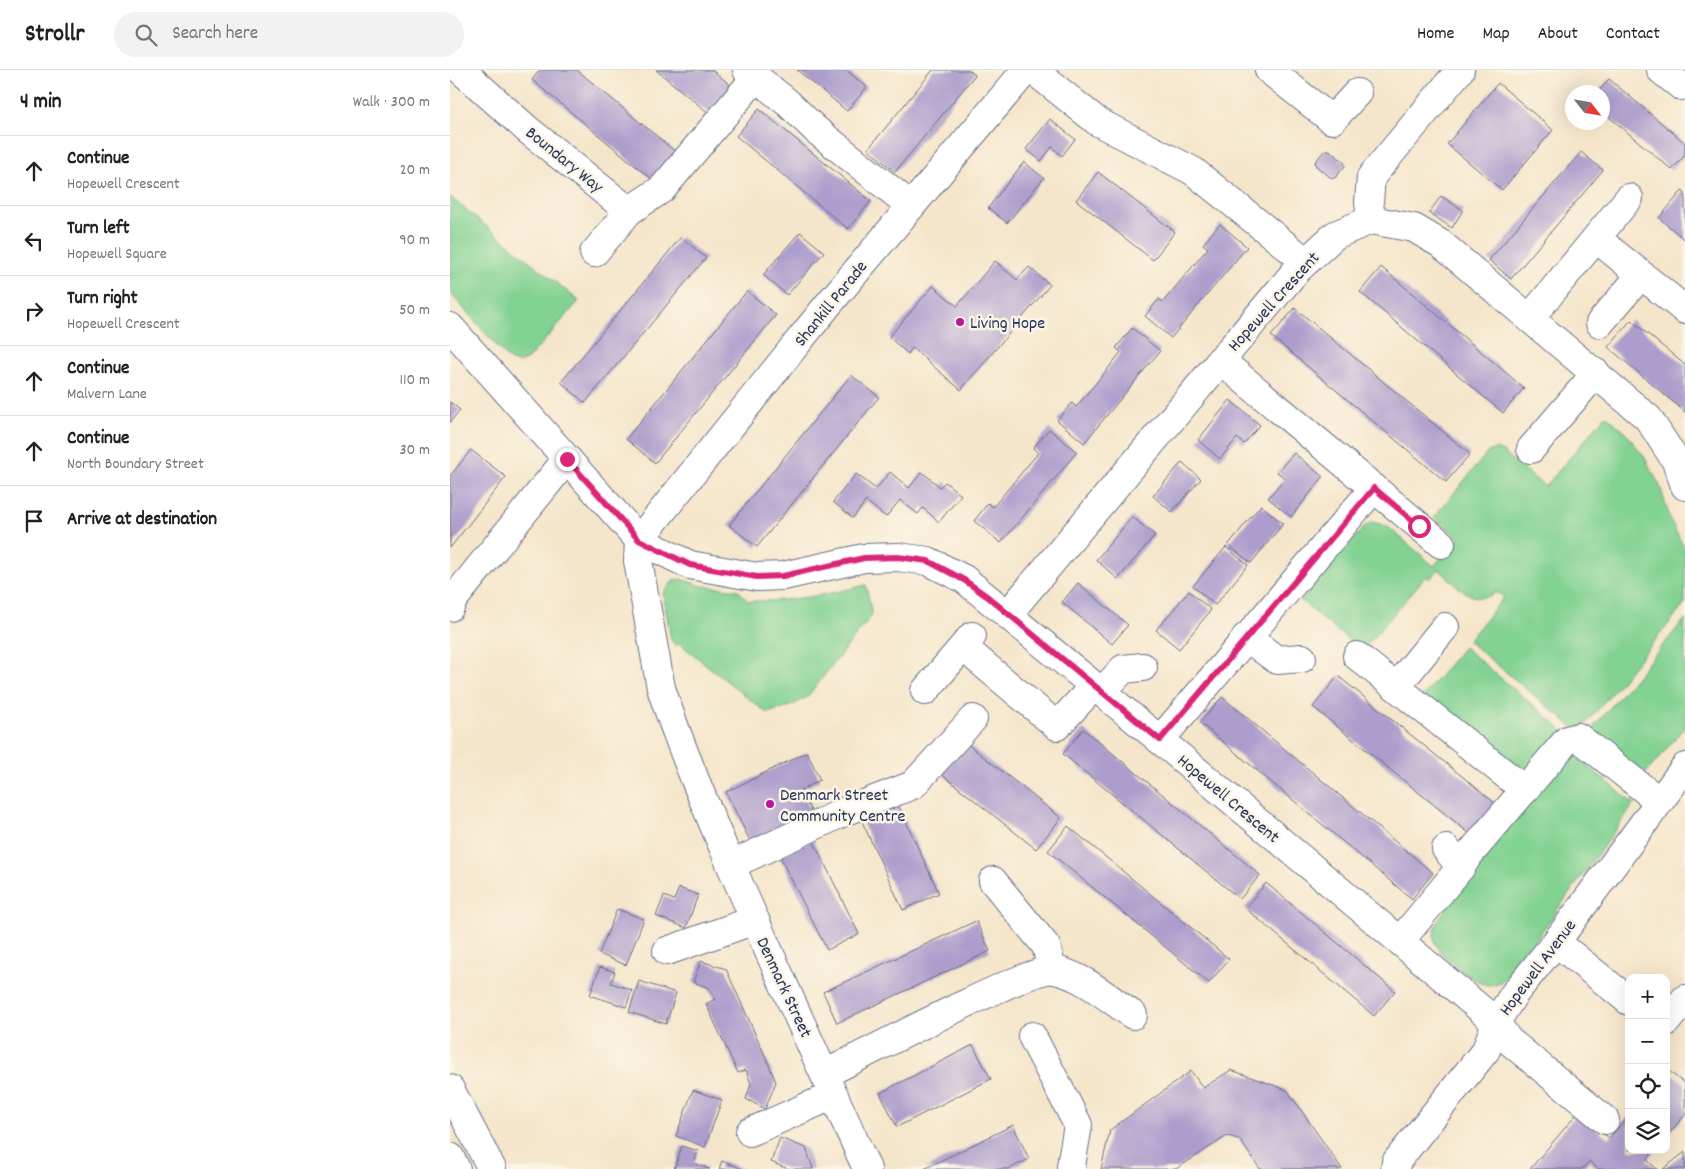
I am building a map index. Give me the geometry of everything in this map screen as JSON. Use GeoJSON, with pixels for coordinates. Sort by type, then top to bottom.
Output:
{"type":"FeatureCollection","features":[{"type":"Feature","properties":{"kind":"main road","name":"Boundary Way"},"geometry":{"type":"LineString","coordinates":[[462,70],[528,130],[629,211]]}},
{"type":"Feature","properties":{"kind":"main road","name":"Shankill Parade"},"geometry":{"type":"LineString","coordinates":[[639,540],[911,206],[1026,70]]}},
{"type":"Feature","properties":{"kind":"main road"},"geometry":{"type":"LineString","coordinates":[[1033,70],[1098,122],[1178,161],[1193,171],[1305,261]]}},
{"type":"Feature","properties":{"kind":"main road"},"geometry":{"type":"LineString","coordinates":[[1269,70],[1332,120],[1357,93]]}},
{"type":"Feature","properties":{"kind":"main road"},"geometry":{"type":"LineString","coordinates":[[1460,70],[1371,177],[1369,202],[1371,220],[1414,228],[1441,244],[1596,373],[1648,418],[1676,461],[1685,486]]}},
{"type":"Feature","properties":{"kind":"main road"},"geometry":{"type":"LineString","coordinates":[[594,253],[629,211],[662,189],[752,74],[816,130],[911,206]]}},
{"type":"Feature","properties":{"kind":"main road"},"geometry":{"type":"LineString","coordinates":[[1530,318],[1629,198]]}},
{"type":"Feature","properties":{"kind":"main road","name":"Hopewell Crescent"},"geometry":{"type":"LineString","coordinates":[[1371,220],[1336,235],[1305,261],[1008,614],[1496,1022],[1508,1040],[1605,1120]]}},
{"type":"Feature","properties":{"kind":"main road"},"geometry":{"type":"LineString","coordinates":[[1596,238],[1685,310]]}},
{"type":"Feature","properties":{"kind":"main road"},"geometry":{"type":"LineString","coordinates":[[1600,323],[1641,275]]}},
{"type":"Feature","properties":{"kind":"main road"},"geometry":{"type":"LineString","coordinates":[[450,327],[639,540],[690,565],[757,577],[783,576],[864,558],[898,557],[928,561],[964,580],[1008,614]]}},
{"type":"Feature","properties":{"kind":"main road","name":"Hopewell Crescent"},"geometry":{"type":"LineString","coordinates":[[1220,360],[1441,544]]}},
{"type":"Feature","properties":{"kind":"main road"},"geometry":{"type":"LineString","coordinates":[[1531,449],[1596,373]]}},
{"type":"Feature","properties":{"kind":"main road"},"geometry":{"type":"LineString","coordinates":[[450,607],[453,600],[567,459]]}},
{"type":"Feature","properties":{"kind":"main road"},"geometry":{"type":"LineString","coordinates":[[1160,740],[1374,488]]}},
{"type":"Feature","properties":{"kind":"main road","name":"Denmark Street"},"geometry":{"type":"LineString","coordinates":[[639,540],[638,562],[661,688],[704,804],[868,1169]]}},
{"type":"Feature","properties":{"kind":"main road"},"geometry":{"type":"LineString","coordinates":[[1396,687],[1445,627]]}},
{"type":"Feature","properties":{"kind":"main road"},"geometry":{"type":"LineString","coordinates":[[1246,637],[1277,660],[1302,658]]}},
{"type":"Feature","properties":{"kind":"main road"},"geometry":{"type":"LineString","coordinates":[[925,690],[967,642],[1056,726],[1123,669],[1143,667]]}},
{"type":"Feature","properties":{"kind":"main road"},"geometry":{"type":"LineString","coordinates":[[1357,656],[1525,790]]}},
{"type":"Feature","properties":{"kind":"main road"},"geometry":{"type":"LineString","coordinates":[[731,865],[846,811],[913,785],[973,719]]}},
{"type":"Feature","properties":{"kind":"main road"},"geometry":{"type":"LineString","coordinates":[[1400,941],[1454,858],[1468,856],[1567,740],[1578,737],[1676,784]]}},
{"type":"Feature","properties":{"kind":"main road","name":"Hopewell Avenue"},"geometry":{"type":"LineString","coordinates":[[1395,1169],[1396,1162],[1486,1050],[1496,1022],[1514,994],[1676,784]]}},
{"type":"Feature","properties":{"kind":"main road"},"geometry":{"type":"LineString","coordinates":[[993,882],[1046,946],[1052,969]]}},
{"type":"Feature","properties":{"kind":"main road"},"geometry":{"type":"LineString","coordinates":[[667,951],[755,920]]}},
{"type":"Feature","properties":{"kind":"main road"},"geometry":{"type":"LineString","coordinates":[[1556,942],[1625,998]]}},
{"type":"Feature","properties":{"kind":"main road"},"geometry":{"type":"LineString","coordinates":[[750,1132],[830,1084],[1003,986],[1052,969],[1074,976],[1133,1015]]}},
{"type":"Feature","properties":{"kind":"main road"},"geometry":{"type":"LineString","coordinates":[[1668,1019],[1685,999]]}},
{"type":"Feature","properties":{"kind":"main road"},"geometry":{"type":"LineString","coordinates":[[1032,1036],[1078,1125],[1072,1169]]}},
{"type":"Feature","properties":{"kind":"main road"},"geometry":{"type":"LineString","coordinates":[[450,1089],[492,1169]]}},
{"type":"Feature","properties":{"kind":"main road"},"geometry":{"type":"LineString","coordinates":[[450,1157],[456,1169]]}},
{"type":"Feature","properties":{"kind":"green space"},"geometry":{"type":"Polygon","coordinates":[[[450,197],[579,301],[528,359],[518,363],[509,360],[450,293],[450,197]]]}},
{"type":"Feature","properties":{"kind":"green space"},"geometry":{"type":"Polygon","coordinates":[[[1606,415],[1626,433],[1645,458],[1660,486],[1670,519],[1685,550],[1685,604],[1579,732],[1468,641],[1504,597],[1497,592],[1488,596],[1473,596],[1459,588],[1438,569],[1430,579],[1426,576],[1362,651],[1301,601],[1365,526],[1372,522],[1387,526],[1434,566],[1459,538],[1434,517],[1488,452],[1495,449],[1503,452],[1545,487],[1606,415]]]}},
{"type":"Feature","properties":{"kind":"green space"},"geometry":{"type":"Polygon","coordinates":[[[680,579],[703,586],[738,590],[748,601],[807,597],[866,585],[872,615],[807,697],[793,705],[767,713],[679,643],[676,646],[671,640],[663,593],[673,581],[680,579]]]}},
{"type":"Feature","properties":{"kind":"green space"},"geometry":{"type":"Polygon","coordinates":[[[1685,619],[1685,727],[1641,779],[1586,736],[1685,619]]]}},
{"type":"Feature","properties":{"kind":"green space"},"geometry":{"type":"Polygon","coordinates":[[[1464,647],[1567,734],[1522,784],[1420,700],[1464,647]]]}},
{"type":"Feature","properties":{"kind":"green space"},"geometry":{"type":"Polygon","coordinates":[[[1567,749],[1634,804],[1513,971],[1497,983],[1484,984],[1456,967],[1440,951],[1434,937],[1435,929],[1444,912],[1475,874],[1467,867],[1567,749]]]}},
{"type":"Feature","properties":{"kind":"building"},"geometry":{"type":"Polygon","coordinates":[[[540,70],[577,70],[683,158],[660,186],[532,80],[540,70]]]}},
{"type":"Feature","properties":{"kind":"building"},"geometry":{"type":"Polygon","coordinates":[[[656,70],[712,70],[739,92],[716,119],[656,70]]]}},
{"type":"Feature","properties":{"kind":"building"},"geometry":{"type":"Polygon","coordinates":[[[797,70],[846,70],[867,87],[847,111],[797,70]]]}},
{"type":"Feature","properties":{"kind":"building"},"geometry":{"type":"Polygon","coordinates":[[[933,70],[969,70],[975,75],[895,172],[868,149],[933,70]]]}},
{"type":"Feature","properties":{"kind":"building"},"geometry":{"type":"Polygon","coordinates":[[[1609,79],[1685,143],[1685,155],[1672,170],[1610,118],[1610,85],[1604,85],[1609,79]]]}},
{"type":"Feature","properties":{"kind":"building"},"geometry":{"type":"Polygon","coordinates":[[[1498,83],[1553,130],[1502,190],[1447,144],[1498,83]]]}},
{"type":"Feature","properties":{"kind":"building"},"geometry":{"type":"Polygon","coordinates":[[[759,109],[871,201],[848,229],[736,136],[759,109]]]}},
{"type":"Feature","properties":{"kind":"building"},"geometry":{"type":"Polygon","coordinates":[[[1050,119],[1075,139],[1062,156],[1052,147],[1041,161],[1026,149],[1050,119]]]}},
{"type":"Feature","properties":{"kind":"building"},"geometry":{"type":"Polygon","coordinates":[[[1325,150],[1329,150],[1344,162],[1345,166],[1335,178],[1330,177],[1316,166],[1315,162],[1325,150]]]}},
{"type":"Feature","properties":{"kind":"building"},"geometry":{"type":"Polygon","coordinates":[[[1581,152],[1603,170],[1511,279],[1489,260],[1581,152]]]}},
{"type":"Feature","properties":{"kind":"building"},"geometry":{"type":"Polygon","coordinates":[[[1024,162],[1044,178],[1007,223],[988,208],[1024,162]]]}},
{"type":"Feature","properties":{"kind":"building"},"geometry":{"type":"Polygon","coordinates":[[[1098,172],[1175,232],[1153,260],[1076,200],[1098,172]]]}},
{"type":"Feature","properties":{"kind":"building"},"geometry":{"type":"Polygon","coordinates":[[[1682,191],[1685,193],[1685,240],[1659,218],[1682,191]]]}},
{"type":"Feature","properties":{"kind":"building"},"geometry":{"type":"Polygon","coordinates":[[[1441,196],[1463,210],[1452,228],[1429,213],[1441,196]]]}},
{"type":"Feature","properties":{"kind":"building"},"geometry":{"type":"Polygon","coordinates":[[[1220,224],[1247,247],[1171,338],[1145,316],[1159,299],[1163,302],[1208,248],[1203,244],[1220,224]]]}},
{"type":"Feature","properties":{"kind":"building"},"geometry":{"type":"Polygon","coordinates":[[[800,232],[824,252],[787,295],[763,275],[800,232]]]}},
{"type":"Feature","properties":{"kind":"building"},"geometry":{"type":"Polygon","coordinates":[[[681,237],[706,258],[585,403],[561,382],[681,237]]]}},
{"type":"Feature","properties":{"kind":"building","name":"Living Hope"},"geometry":{"type":"Polygon","coordinates":[[[995,261],[1017,280],[1029,267],[1050,285],[961,390],[912,348],[908,354],[889,337],[933,286],[957,306],[995,261]]]}},
{"type":"Feature","properties":{"kind":"building"},"geometry":{"type":"Polygon","coordinates":[[[1381,267],[1524,388],[1503,413],[1360,292],[1381,267]]]}},
{"type":"Feature","properties":{"kind":"building"},"geometry":{"type":"Polygon","coordinates":[[[747,291],[776,315],[655,463],[626,439],[747,291]]]}},
{"type":"Feature","properties":{"kind":"building"},"geometry":{"type":"Polygon","coordinates":[[[1295,308],[1470,454],[1446,482],[1271,336],[1295,308]]]}},
{"type":"Feature","properties":{"kind":"building"},"geometry":{"type":"Polygon","coordinates":[[[1631,320],[1685,365],[1685,412],[1608,347],[1631,320]]]}},
{"type":"Feature","properties":{"kind":"building"},"geometry":{"type":"Polygon","coordinates":[[[1132,328],[1160,351],[1084,443],[1057,420],[1072,403],[1076,407],[1106,371],[1121,352],[1116,348],[1132,328]]]}},
{"type":"Feature","properties":{"kind":"building"},"geometry":{"type":"Polygon","coordinates":[[[851,375],[879,397],[757,547],[729,525],[851,375]]]}},
{"type":"Feature","properties":{"kind":"building"},"geometry":{"type":"Polygon","coordinates":[[[1230,400],[1260,425],[1244,444],[1237,438],[1220,459],[1198,440],[1230,400]]]}},
{"type":"Feature","properties":{"kind":"building"},"geometry":{"type":"Polygon","coordinates":[[[450,402],[460,410],[450,422],[450,402]]]}},
{"type":"Feature","properties":{"kind":"building"},"geometry":{"type":"Polygon","coordinates":[[[1049,429],[1077,452],[1001,543],[974,521],[988,503],[993,507],[1038,453],[1033,448],[1049,429]]]}},
{"type":"Feature","properties":{"kind":"building"},"geometry":{"type":"Polygon","coordinates":[[[471,450],[506,477],[450,548],[450,476],[471,450]]]}},
{"type":"Feature","properties":{"kind":"building"},"geometry":{"type":"Polygon","coordinates":[[[1294,453],[1323,477],[1291,517],[1268,498],[1285,478],[1277,472],[1294,453]]]}},
{"type":"Feature","properties":{"kind":"building"},"geometry":{"type":"Polygon","coordinates":[[[1182,462],[1201,479],[1172,512],[1153,496],[1182,462]]]}},
{"type":"Feature","properties":{"kind":"building"},"geometry":{"type":"Polygon","coordinates":[[[890,472],[909,488],[922,472],[940,487],[945,482],[961,495],[939,522],[923,508],[918,514],[900,500],[886,517],[866,501],[853,518],[833,502],[856,474],[876,489],[890,472]]]}},
{"type":"Feature","properties":{"kind":"building"},"geometry":{"type":"Polygon","coordinates":[[[1261,505],[1283,524],[1251,563],[1228,545],[1261,505]]]}},
{"type":"Feature","properties":{"kind":"building"},"geometry":{"type":"Polygon","coordinates":[[[1132,517],[1155,535],[1118,579],[1096,560],[1132,517]]]}},
{"type":"Feature","properties":{"kind":"building"},"geometry":{"type":"Polygon","coordinates":[[[1226,547],[1248,565],[1215,605],[1193,586],[1226,547]]]}},
{"type":"Feature","properties":{"kind":"building"},"geometry":{"type":"Polygon","coordinates":[[[1078,583],[1128,625],[1112,644],[1062,602],[1078,583]]]}},
{"type":"Feature","properties":{"kind":"building"},"geometry":{"type":"Polygon","coordinates":[[[1189,591],[1211,610],[1179,649],[1156,630],[1189,591]]]}},
{"type":"Feature","properties":{"kind":"building"},"geometry":{"type":"Polygon","coordinates":[[[1338,676],[1500,807],[1475,838],[1313,707],[1338,676]]]}},
{"type":"Feature","properties":{"kind":"building"},"geometry":{"type":"Polygon","coordinates":[[[1222,697],[1433,873],[1412,899],[1200,723],[1222,697]]]}},
{"type":"Feature","properties":{"kind":"building"},"geometry":{"type":"Polygon","coordinates":[[[1083,729],[1260,875],[1240,899],[1063,754],[1083,729]]]}},
{"type":"Feature","properties":{"kind":"building"},"geometry":{"type":"Polygon","coordinates":[[[965,742],[1061,818],[1036,849],[940,773],[965,742]]]}},
{"type":"Feature","properties":{"kind":"building","name":"Denmark Street Community Centre"},"geometry":{"type":"Polygon","coordinates":[[[807,752],[820,780],[801,790],[813,815],[752,845],[726,792],[807,752]]]}},
{"type":"Feature","properties":{"kind":"building"},"geometry":{"type":"Polygon","coordinates":[[[895,798],[939,893],[903,910],[859,815],[895,798]]]}},
{"type":"Feature","properties":{"kind":"building"},"geometry":{"type":"Polygon","coordinates":[[[1068,826],[1229,959],[1209,983],[1048,851],[1068,826]]]}},
{"type":"Feature","properties":{"kind":"building"},"geometry":{"type":"Polygon","coordinates":[[[813,840],[859,934],[827,950],[780,857],[813,840]]]}},
{"type":"Feature","properties":{"kind":"building"},"geometry":{"type":"Polygon","coordinates":[[[1266,883],[1395,991],[1374,1016],[1245,908],[1266,883]]]}},
{"type":"Feature","properties":{"kind":"building"},"geometry":{"type":"Polygon","coordinates":[[[679,888],[698,895],[686,928],[656,916],[664,896],[674,900],[679,888]]]}},
{"type":"Feature","properties":{"kind":"building"},"geometry":{"type":"Polygon","coordinates":[[[617,909],[644,919],[626,965],[599,954],[617,909]]]}},
{"type":"Feature","properties":{"kind":"building"},"geometry":{"type":"Polygon","coordinates":[[[976,921],[990,951],[837,1023],[823,992],[976,921]]]}},
{"type":"Feature","properties":{"kind":"building"},"geometry":{"type":"Polygon","coordinates":[[[701,961],[726,969],[767,1060],[776,1082],[765,1109],[746,1099],[751,1084],[746,1070],[738,1073],[706,1004],[715,999],[709,988],[693,982],[701,961]]]}},
{"type":"Feature","properties":{"kind":"building"},"geometry":{"type":"Polygon","coordinates":[[[600,967],[615,972],[611,983],[632,990],[626,1007],[590,995],[600,967]]]}},
{"type":"Feature","properties":{"kind":"building"},"geometry":{"type":"Polygon","coordinates":[[[639,981],[676,993],[666,1024],[629,1012],[639,981]]]}},
{"type":"Feature","properties":{"kind":"building"},"geometry":{"type":"Polygon","coordinates":[[[973,1045],[991,1079],[897,1127],[880,1093],[973,1045]]]}},
{"type":"Feature","properties":{"kind":"building"},"geometry":{"type":"Polygon","coordinates":[[[1231,1070],[1287,1090],[1342,1169],[1260,1169],[1239,1139],[1227,1136],[1176,1169],[1101,1169],[1110,1130],[1191,1071],[1203,1088],[1231,1070]]]}},
{"type":"Feature","properties":{"kind":"building"},"geometry":{"type":"Polygon","coordinates":[[[1670,1072],[1685,1084],[1685,1115],[1670,1132],[1670,1072]]]}},
{"type":"Feature","properties":{"kind":"building"},"geometry":{"type":"Polygon","coordinates":[[[693,1090],[722,1100],[705,1147],[676,1136],[693,1090]]]}},
{"type":"Feature","properties":{"kind":"building"},"geometry":{"type":"Polygon","coordinates":[[[1576,1115],[1609,1138],[1625,1120],[1625,1154],[1652,1154],[1647,1160],[1657,1169],[1598,1169],[1589,1161],[1582,1169],[1530,1169],[1576,1115]]]}},
{"type":"Feature","properties":{"kind":"building"},"geometry":{"type":"Polygon","coordinates":[[[1013,1125],[1029,1159],[1009,1169],[924,1169],[1013,1125]]]}},
{"type":"Feature","properties":{"kind":"building"},"geometry":{"type":"Polygon","coordinates":[[[780,1138],[806,1148],[813,1169],[788,1169],[771,1162],[780,1138]]]}},
{"type":"Feature","properties":{"kind":"building"},"geometry":{"type":"Polygon","coordinates":[[[682,1146],[698,1151],[694,1163],[710,1169],[674,1169],[682,1146]]]}},
{"type":"Feature","properties":{"kind":"building"},"geometry":{"type":"Polygon","coordinates":[[[1685,1152],[1685,1169],[1663,1169],[1685,1152]]]}},
{"type":"Feature","properties":{"kind":"building"},"geometry":{"type":"Polygon","coordinates":[[[722,1161],[743,1169],[719,1169],[722,1161]]]}},
{"type":"Feature","properties":{"kind":"place","name":"Living Hope"},"geometry":{"type":"Point","coordinates":[960,322]}},
{"type":"Feature","properties":{"kind":"place","name":"Denmark Street Community Centre"},"geometry":{"type":"Point","coordinates":[770,804]}},
{"type":"Feature","properties":{"kind":"route"},"geometry":{"type":"LineString","coordinates":[[567,459],[639,540],[690,565],[757,577],[783,576],[864,558],[898,557],[928,561],[964,580],[988,597],[1160,740],[1282,594],[1374,488],[1419,526]]}}]}
